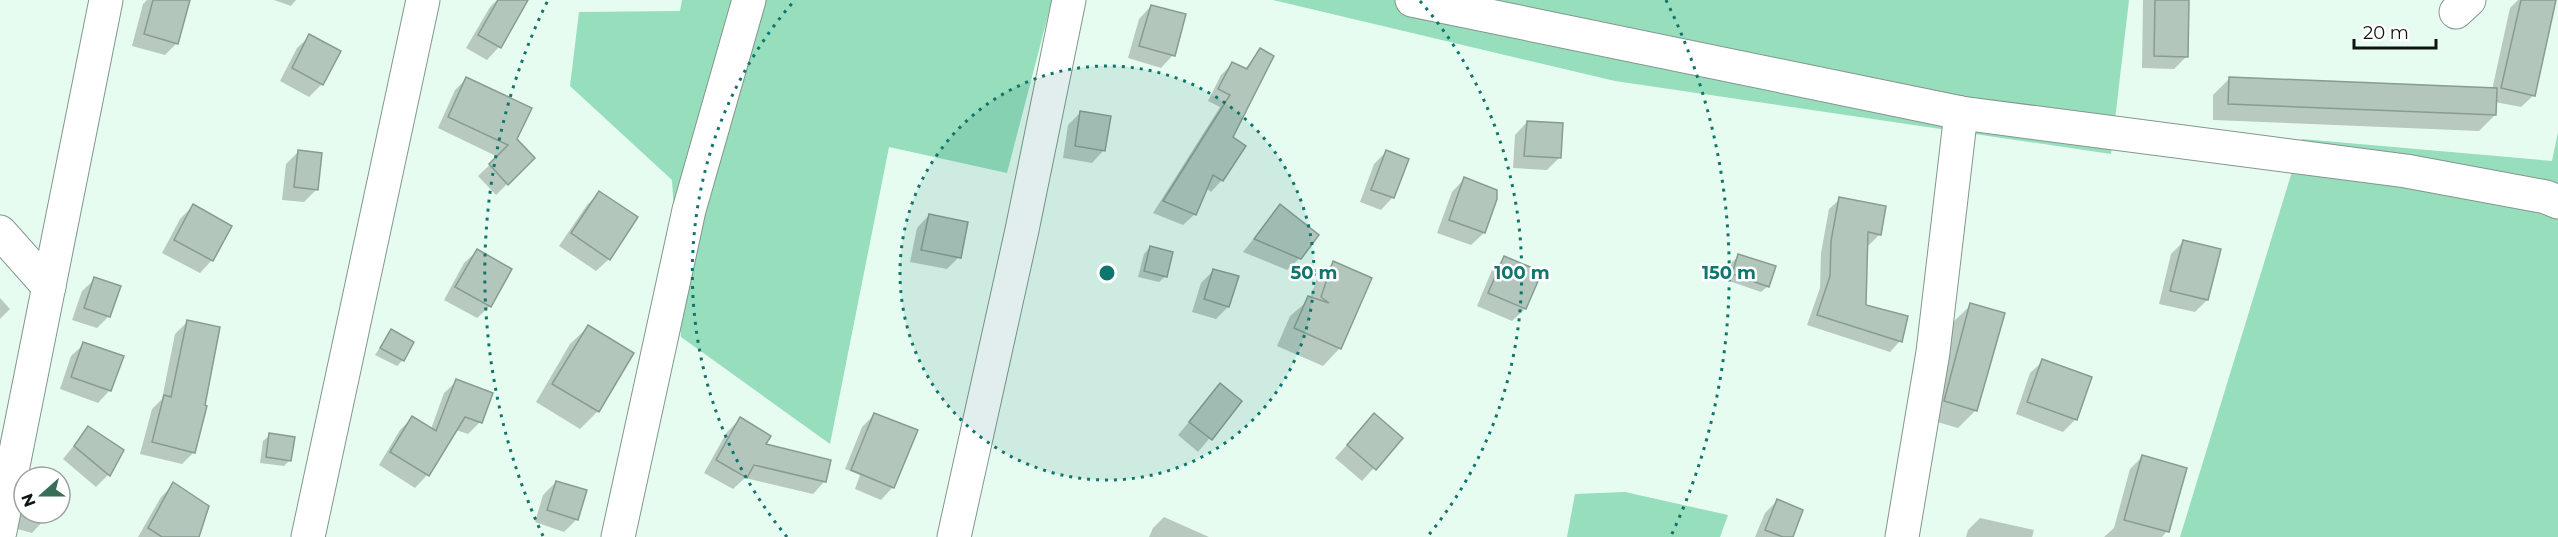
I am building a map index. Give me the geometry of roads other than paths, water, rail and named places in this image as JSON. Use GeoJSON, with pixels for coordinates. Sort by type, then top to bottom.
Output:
{"type":"FeatureCollection","features":[{"type":"Feature","properties":{"kind":"street"},"geometry":{"type":"LineString","coordinates":[[0,531],[106,0]]}},
{"type":"Feature","properties":{"kind":"street"},"geometry":{"type":"LineString","coordinates":[[308,537],[423,0]]}},
{"type":"Feature","properties":{"kind":"street"},"geometry":{"type":"LineString","coordinates":[[618,537],[689,210],[749,0]]}},
{"type":"Feature","properties":{"kind":"street"},"geometry":{"type":"LineString","coordinates":[[954,537],[1022,230],[1069,0]]}},
{"type":"Feature","properties":{"kind":"street"},"geometry":{"type":"LineString","coordinates":[[1412,0],[1960,113],[2406,171],[2546,197],[2558,202]]}},
{"type":"Feature","properties":{"kind":"street"},"geometry":{"type":"LineString","coordinates":[[1902,537],[1933,352],[1960,113]]}},
{"type":"Feature","properties":{"kind":"street"},"geometry":{"type":"LineString","coordinates":[[0,232],[49,287]]}}]}
